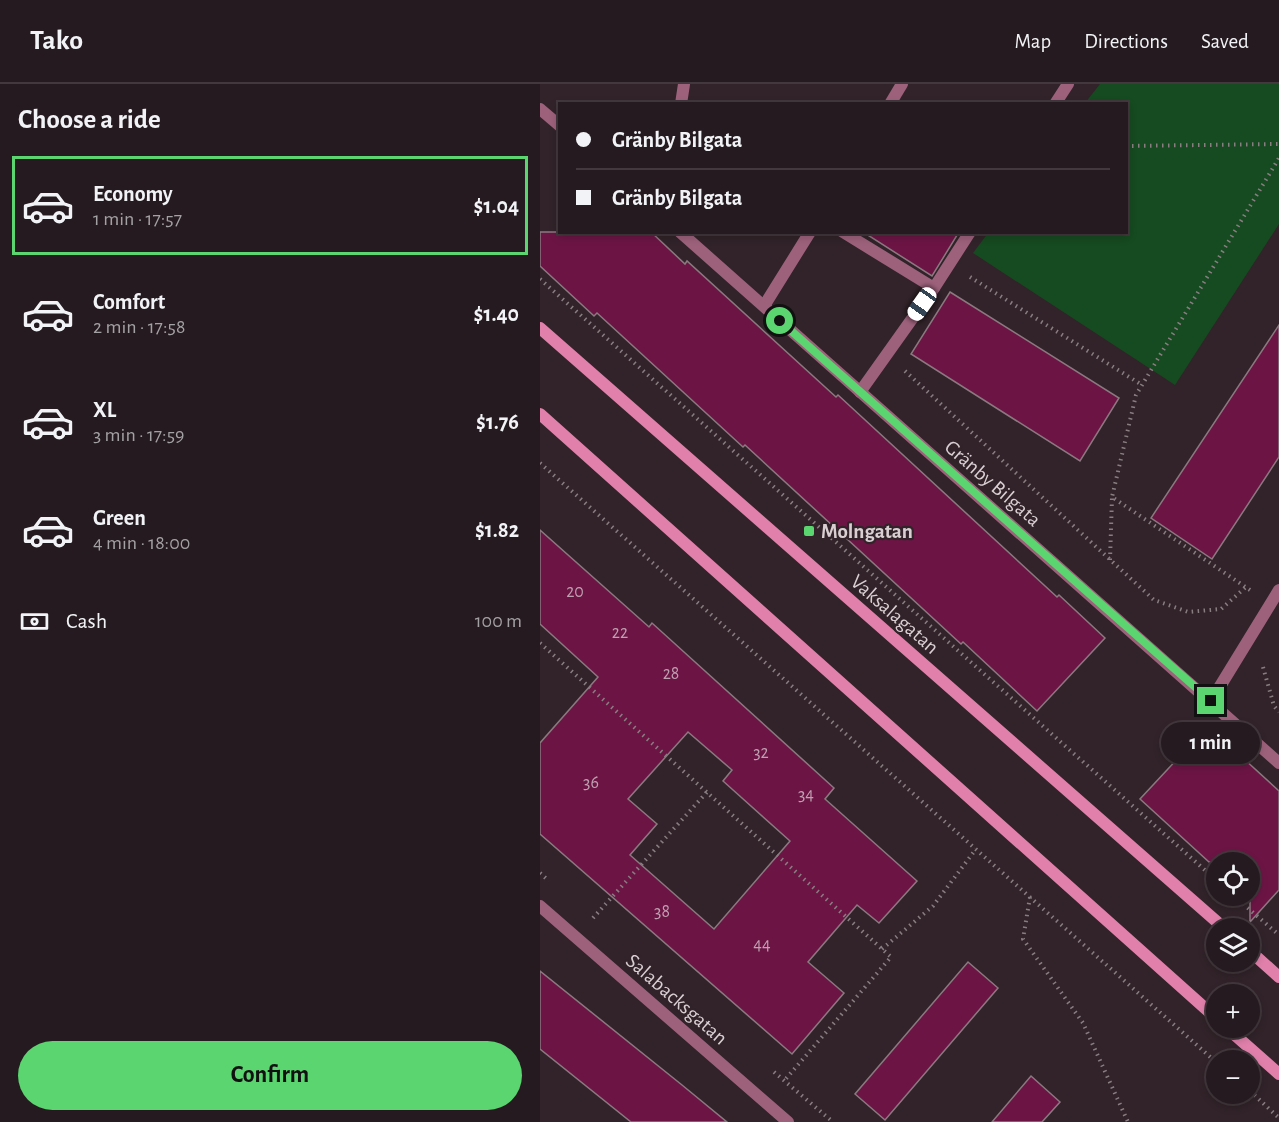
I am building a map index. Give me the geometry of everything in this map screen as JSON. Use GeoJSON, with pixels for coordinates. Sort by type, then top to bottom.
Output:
{"type":"FeatureCollection","features":[{"type":"Feature","properties":{"kind":"main road","name":"Vaksalagatan"},"geometry":{"type":"LineString","coordinates":[[540,328],[1213,918]]}},
{"type":"Feature","properties":{"kind":"main road"},"geometry":{"type":"LineString","coordinates":[[540,414],[1206,1009]]}},
{"type":"Feature","properties":{"kind":"main road"},"geometry":{"type":"LineString","coordinates":[[1260,960],[1279,977]]}},
{"type":"Feature","properties":{"kind":"main road"},"geometry":{"type":"LineString","coordinates":[[1238,1038],[1279,1074]]}},
{"type":"Feature","properties":{"kind":"street"},"geometry":{"type":"LineString","coordinates":[[681,102],[684,84]]}},
{"type":"Feature","properties":{"kind":"street"},"geometry":{"type":"LineString","coordinates":[[891,102],[902,84]]}},
{"type":"Feature","properties":{"kind":"street"},"geometry":{"type":"LineString","coordinates":[[1056,102],[1068,84]]}},
{"type":"Feature","properties":{"kind":"street"},"geometry":{"type":"LineString","coordinates":[[540,109],[558,124]]}},
{"type":"Feature","properties":{"kind":"street","name":"Gränby Bilgata"},"geometry":{"type":"LineString","coordinates":[[682,234],[1279,763]]}},
{"type":"Feature","properties":{"kind":"street"},"geometry":{"type":"LineString","coordinates":[[764,306],[809,234]]}},
{"type":"Feature","properties":{"kind":"street"},"geometry":{"type":"LineString","coordinates":[[846,234],[934,288]]}},
{"type":"Feature","properties":{"kind":"street"},"geometry":{"type":"LineString","coordinates":[[860,392],[934,288],[969,234]]}},
{"type":"Feature","properties":{"kind":"street"},"geometry":{"type":"LineString","coordinates":[[1211,701],[1279,591]]}},
{"type":"Feature","properties":{"kind":"street","name":"Salabacksgatan"},"geometry":{"type":"LineString","coordinates":[[540,906],[788,1122]]}},
{"type":"Feature","properties":{"kind":"path"},"geometry":{"type":"LineString","coordinates":[[1128,146],[1279,144]]}},
{"type":"Feature","properties":{"kind":"path"},"geometry":{"type":"LineString","coordinates":[[1110,560],[1112,497],[1136,395],[1279,158]]}},
{"type":"Feature","properties":{"kind":"path"},"geometry":{"type":"LineString","coordinates":[[949,264],[1142,385]]}},
{"type":"Feature","properties":{"kind":"path"},"geometry":{"type":"LineString","coordinates":[[540,279],[1206,871]]}},
{"type":"Feature","properties":{"kind":"path"},"geometry":{"type":"LineString","coordinates":[[887,354],[1154,600],[1188,612],[1221,609],[1246,587]]}},
{"type":"Feature","properties":{"kind":"path"},"geometry":{"type":"LineString","coordinates":[[540,464],[1206,1053]]}},
{"type":"Feature","properties":{"kind":"path"},"geometry":{"type":"LineString","coordinates":[[1112,497],[1271,603]]}},
{"type":"Feature","properties":{"kind":"path"},"geometry":{"type":"LineString","coordinates":[[540,643],[891,957],[784,1081]]}},
{"type":"Feature","properties":{"kind":"path"},"geometry":{"type":"LineString","coordinates":[[1265,657],[1263,668],[1274,706],[1279,712]]}},
{"type":"Feature","properties":{"kind":"path"},"geometry":{"type":"LineString","coordinates":[[593,919],[706,792]]}},
{"type":"Feature","properties":{"kind":"path"},"geometry":{"type":"LineString","coordinates":[[882,949],[933,906],[976,849]]}},
{"type":"Feature","properties":{"kind":"path"},"geometry":{"type":"LineString","coordinates":[[1030,897],[1023,939],[1083,1023],[1128,1122]]}},
{"type":"Feature","properties":{"kind":"path"},"geometry":{"type":"LineString","coordinates":[[1246,906],[1279,935]]}},
{"type":"Feature","properties":{"kind":"path"},"geometry":{"type":"LineString","coordinates":[[1260,1100],[1279,1118]]}},
{"type":"Feature","properties":{"kind":"green space"},"geometry":{"type":"Polygon","coordinates":[[[1100,84],[1279,84],[1279,224],[1175,385],[973,253],[987,234],[1128,234],[1128,102],[1086,102],[1100,84]]]}},
{"type":"Feature","properties":{"kind":"building"},"geometry":{"type":"Polygon","coordinates":[[[540,232],[653,234],[685,264],[687,261],[836,397],[838,395],[1057,597],[1059,595],[1105,638],[1037,711],[745,445],[743,447],[597,313],[594,316],[540,266],[540,232]]]}},
{"type":"Feature","properties":{"kind":"building"},"geometry":{"type":"Polygon","coordinates":[[[866,234],[958,234],[932,276],[866,234]]]}},
{"type":"Feature","properties":{"kind":"building"},"geometry":{"type":"Polygon","coordinates":[[[950,292],[1119,398],[1080,461],[911,354],[950,292]]]}},
{"type":"Feature","properties":{"kind":"building"},"geometry":{"type":"Polygon","coordinates":[[[1279,325],[1279,457],[1212,559],[1151,518],[1279,325]]]}},
{"type":"Feature","properties":{"kind":"building"},"geometry":{"type":"Polygon","coordinates":[[[540,530],[649,627],[652,623],[834,788],[825,799],[917,881],[879,923],[857,905],[808,962],[844,993],[792,1054],[540,834],[540,743],[598,677],[540,624],[540,530]],[[688,732],[628,799],[657,824],[630,855],[714,929],[790,841],[723,781],[732,770],[688,732]]]}},
{"type":"Feature","properties":{"kind":"building"},"geometry":{"type":"Polygon","coordinates":[[[1208,726],[1279,791],[1279,890],[1254,918],[1250,918],[1250,906],[1260,906],[1260,852],[1206,852],[1206,859],[1140,799],[1208,726]]]}},
{"type":"Feature","properties":{"kind":"building"},"geometry":{"type":"Polygon","coordinates":[[[968,962],[998,988],[885,1120],[855,1094],[968,962]]]}},
{"type":"Feature","properties":{"kind":"building"},"geometry":{"type":"Polygon","coordinates":[[[540,971],[727,1122],[631,1122],[540,1049],[540,971]]]}},
{"type":"Feature","properties":{"kind":"building"},"geometry":{"type":"Polygon","coordinates":[[[1031,1076],[1060,1102],[1042,1122],[992,1122],[1031,1076]]]}},
{"type":"Feature","properties":{"kind":"place","name":"Molngatan"},"geometry":{"type":"Point","coordinates":[809,531]}},
{"type":"Feature","properties":{"kind":"route"},"geometry":{"type":"LineString","coordinates":[[780,321],[1211,701]]}}]}
